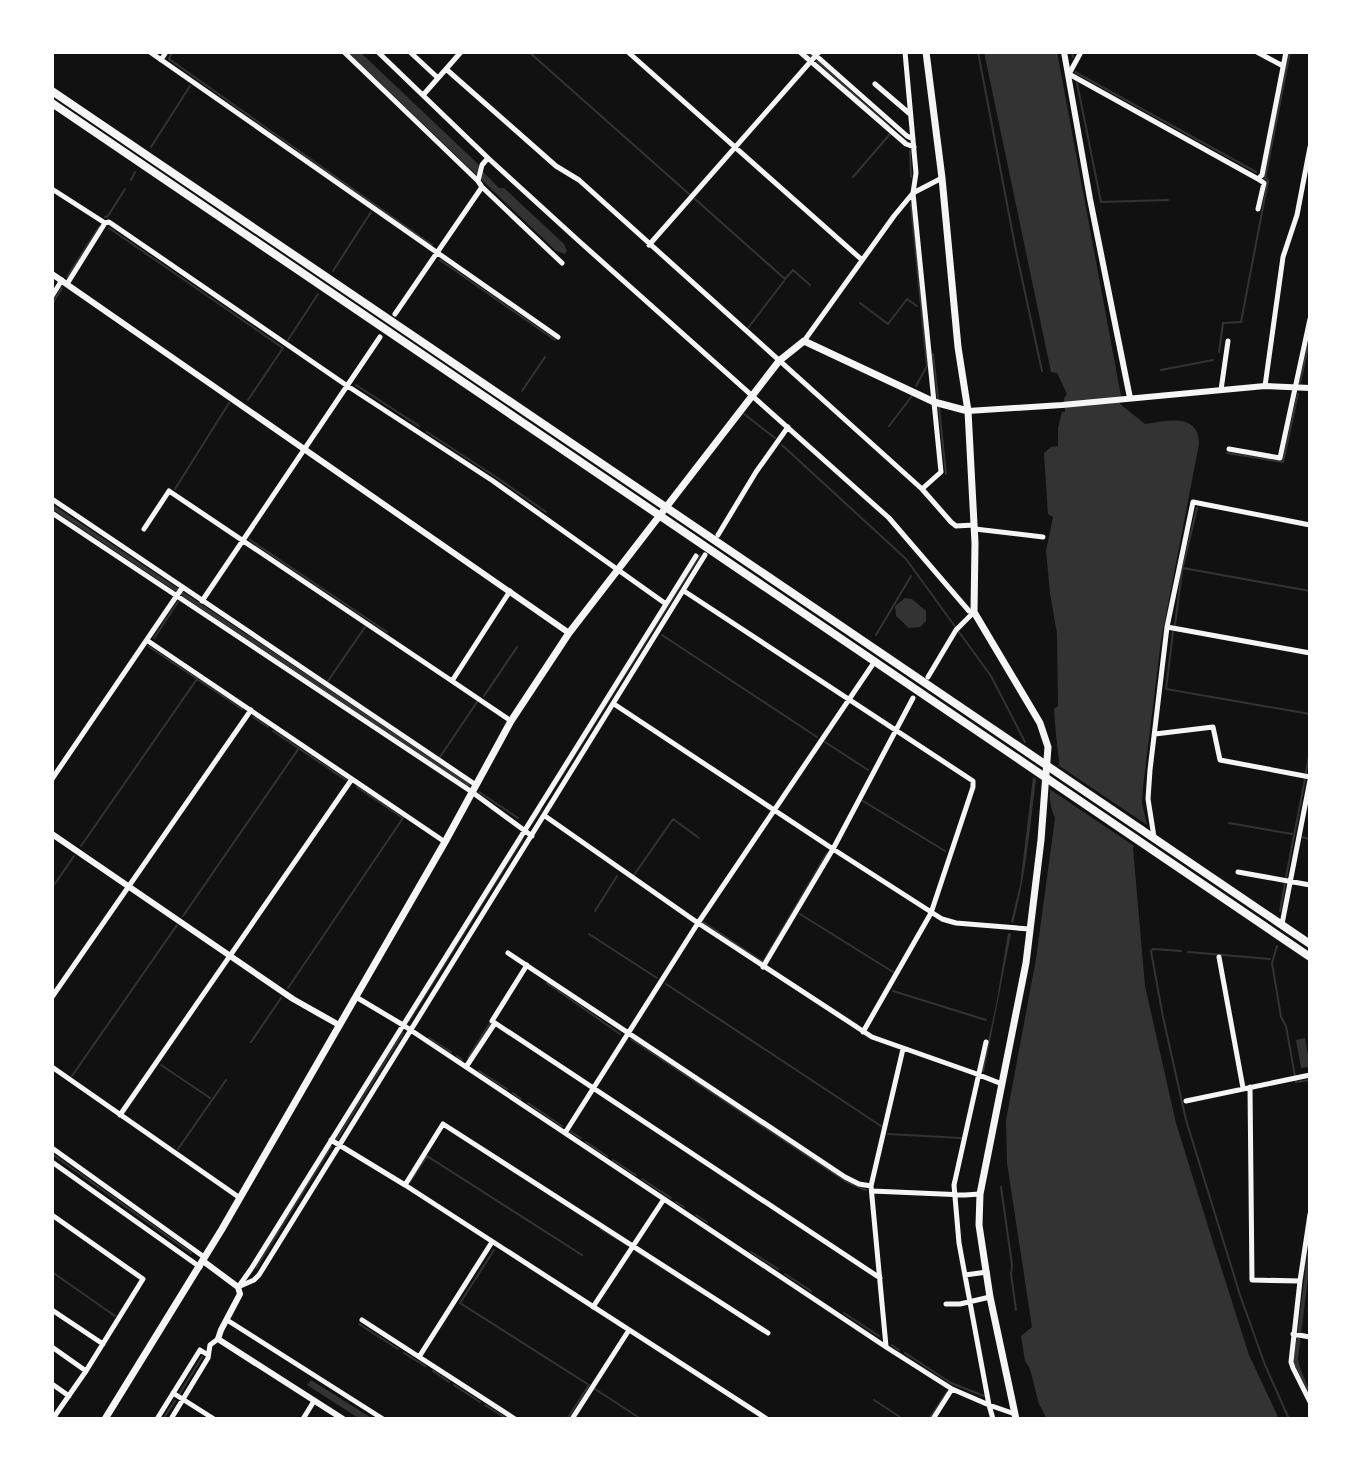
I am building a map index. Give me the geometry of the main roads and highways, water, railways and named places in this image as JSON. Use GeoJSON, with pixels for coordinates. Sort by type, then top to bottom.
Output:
{"type":"FeatureCollection","features":[{"type":"Feature","properties":{"kind":"highway"},"geometry":{"type":"LineString","coordinates":[[52,91],[667,507],[1048,773],[1144,844],[1310,957]]}},
{"type":"Feature","properties":{"kind":"highway"},"geometry":{"type":"LineString","coordinates":[[52,103],[875,661],[1151,836],[1310,944]]}},
{"type":"Feature","properties":{"kind":"main road"},"geometry":{"type":"LineString","coordinates":[[926,52],[968,411],[975,543],[974,612],[1040,723],[1048,747],[1048,773],[1026,963],[980,1194],[979,1225],[990,1297],[1016,1416]]}},
{"type":"Feature","properties":{"kind":"main road"},"geometry":{"type":"LineString","coordinates":[[105,1419],[203,1262],[445,842],[511,721],[569,633],[779,361],[804,341],[934,402],[968,411]]}},
{"type":"Feature","properties":{"kind":"waterway"},"geometry":{"type":"LineString","coordinates":[[172,52],[169,59],[432,245]]}},
{"type":"Feature","properties":{"kind":"waterway"},"geometry":{"type":"LineString","coordinates":[[529,52],[689,194]]}},
{"type":"Feature","properties":{"kind":"waterway"},"geometry":{"type":"LineString","coordinates":[[806,52],[811,56]]}},
{"type":"Feature","properties":{"kind":"waterway"},"geometry":{"type":"LineString","coordinates":[[978,52],[1042,371]]}},
{"type":"Feature","properties":{"kind":"waterway"},"geometry":{"type":"LineString","coordinates":[[1072,52],[1073,57]]}},
{"type":"Feature","properties":{"kind":"waterway"},"geometry":{"type":"LineString","coordinates":[[817,61],[889,126]]}},
{"type":"Feature","properties":{"kind":"waterway"},"geometry":{"type":"LineString","coordinates":[[1075,72],[1256,172]]}},
{"type":"Feature","properties":{"kind":"waterway"},"geometry":{"type":"LineString","coordinates":[[1077,83],[1101,202],[1168,200]]}},
{"type":"Feature","properties":{"kind":"waterway"},"geometry":{"type":"LineString","coordinates":[[151,147],[190,86]]}},
{"type":"Feature","properties":{"kind":"waterway"},"geometry":{"type":"LineString","coordinates":[[853,177],[890,134]]}},
{"type":"Feature","properties":{"kind":"waterway"},"geometry":{"type":"LineString","coordinates":[[910,151],[911,177]]}},
{"type":"Feature","properties":{"kind":"waterway"},"geometry":{"type":"LineString","coordinates":[[131,180],[135,172]]}},
{"type":"Feature","properties":{"kind":"waterway"},"geometry":{"type":"LineString","coordinates":[[1219,352],[1223,323],[1241,322],[1268,181],[1266,178]]}},
{"type":"Feature","properties":{"kind":"waterway"},"geometry":{"type":"LineString","coordinates":[[105,217],[125,189]]}},
{"type":"Feature","properties":{"kind":"waterway"},"geometry":{"type":"LineString","coordinates":[[695,199],[785,279],[793,270],[810,285]]}},
{"type":"Feature","properties":{"kind":"waterway"},"geometry":{"type":"LineString","coordinates":[[911,205],[927,366],[916,386]]}},
{"type":"Feature","properties":{"kind":"waterway"},"geometry":{"type":"LineString","coordinates":[[333,271],[371,212]]}},
{"type":"Feature","properties":{"kind":"waterway"},"geometry":{"type":"LineString","coordinates":[[67,277],[99,227]]}},
{"type":"Feature","properties":{"kind":"waterway"},"geometry":{"type":"LineString","coordinates":[[109,228],[283,348],[248,400]]}},
{"type":"Feature","properties":{"kind":"waterway"},"geometry":{"type":"LineString","coordinates":[[440,260],[555,340]]}},
{"type":"Feature","properties":{"kind":"waterway"},"geometry":{"type":"LineString","coordinates":[[748,328],[784,281]]}},
{"type":"Feature","properties":{"kind":"waterway"},"geometry":{"type":"LineString","coordinates":[[52,304],[62,288]]}},
{"type":"Feature","properties":{"kind":"waterway"},"geometry":{"type":"LineString","coordinates":[[288,340],[318,294]]}},
{"type":"Feature","properties":{"kind":"waterway"},"geometry":{"type":"LineString","coordinates":[[860,303],[888,324],[907,299],[917,306]]}},
{"type":"Feature","properties":{"kind":"waterway"},"geometry":{"type":"LineString","coordinates":[[1300,383],[1310,337]]}},
{"type":"Feature","properties":{"kind":"waterway"},"geometry":{"type":"LineString","coordinates":[[933,354],[938,398]]}},
{"type":"Feature","properties":{"kind":"waterway"},"geometry":{"type":"LineString","coordinates":[[522,391],[545,357]]}},
{"type":"Feature","properties":{"kind":"waterway"},"geometry":{"type":"LineString","coordinates":[[1161,370],[1213,360]]}},
{"type":"Feature","properties":{"kind":"waterway"},"geometry":{"type":"LineString","coordinates":[[356,385],[419,426]]}},
{"type":"Feature","properties":{"kind":"waterway"},"geometry":{"type":"LineString","coordinates":[[1227,453],[1283,462],[1298,394]]}},
{"type":"Feature","properties":{"kind":"waterway"},"geometry":{"type":"LineString","coordinates":[[889,426],[912,396]]}},
{"type":"Feature","properties":{"kind":"waterway"},"geometry":{"type":"LineString","coordinates":[[175,489],[229,403]]}},
{"type":"Feature","properties":{"kind":"waterway"},"geometry":{"type":"LineString","coordinates":[[939,407],[946,474]]}},
{"type":"Feature","properties":{"kind":"waterway"},"geometry":{"type":"LineString","coordinates":[[744,414],[775,438]]}},
{"type":"Feature","properties":{"kind":"waterway"},"geometry":{"type":"LineString","coordinates":[[427,432],[546,512]]}},
{"type":"Feature","properties":{"kind":"waterway"},"geometry":{"type":"LineString","coordinates":[[782,445],[906,559],[991,676],[1025,742]]}},
{"type":"Feature","properties":{"kind":"waterway"},"geometry":{"type":"LineString","coordinates":[[1175,625],[1182,571],[1197,508]]}},
{"type":"Feature","properties":{"kind":"waterway"},"geometry":{"type":"LineString","coordinates":[[250,540],[387,632]]}},
{"type":"Feature","properties":{"kind":"waterway"},"geometry":{"type":"LineString","coordinates":[[547,799],[700,555]]}},
{"type":"Feature","properties":{"kind":"waterway"},"geometry":{"type":"LineString","coordinates":[[1183,568],[1310,591]]}},
{"type":"Feature","properties":{"kind":"waterway"},"geometry":{"type":"LineString","coordinates":[[876,635],[911,576]]}},
{"type":"Feature","properties":{"kind":"waterway"},"geometry":{"type":"LineString","coordinates":[[154,638],[178,602]]}},
{"type":"Feature","properties":{"kind":"waterway"},"geometry":{"type":"LineString","coordinates":[[328,681],[365,627]]}},
{"type":"Feature","properties":{"kind":"waterway"},"geometry":{"type":"LineString","coordinates":[[1173,632],[1166,689],[1310,714]]}},
{"type":"Feature","properties":{"kind":"waterway"},"geometry":{"type":"LineString","coordinates":[[662,635],[817,737]]}},
{"type":"Feature","properties":{"kind":"waterway"},"geometry":{"type":"LineString","coordinates":[[148,646],[242,709]]}},
{"type":"Feature","properties":{"kind":"waterway"},"geometry":{"type":"LineString","coordinates":[[484,696],[517,647]]}},
{"type":"Feature","properties":{"kind":"waterway"},"geometry":{"type":"LineString","coordinates":[[81,846],[197,679]]}},
{"type":"Feature","properties":{"kind":"waterway"},"geometry":{"type":"LineString","coordinates":[[440,757],[477,702]]}},
{"type":"Feature","properties":{"kind":"waterway"},"geometry":{"type":"LineString","coordinates":[[253,717],[268,727]]}},
{"type":"Feature","properties":{"kind":"waterway"},"geometry":{"type":"LineString","coordinates":[[273,731],[346,780]]}},
{"type":"Feature","properties":{"kind":"waterway"},"geometry":{"type":"LineString","coordinates":[[825,742],[868,770]]}},
{"type":"Feature","properties":{"kind":"waterway"},"geometry":{"type":"LineString","coordinates":[[183,916],[299,748]]}},
{"type":"Feature","properties":{"kind":"waterway"},"geometry":{"type":"LineString","coordinates":[[1306,772],[1310,751]]}},
{"type":"Feature","properties":{"kind":"waterway"},"geometry":{"type":"LineString","coordinates":[[1286,877],[1305,779]]}},
{"type":"Feature","properties":{"kind":"waterway"},"geometry":{"type":"LineString","coordinates":[[288,988],[403,818],[357,787]]}},
{"type":"Feature","properties":{"kind":"waterway"},"geometry":{"type":"LineString","coordinates":[[479,792],[518,818]]}},
{"type":"Feature","properties":{"kind":"waterway"},"geometry":{"type":"LineString","coordinates":[[863,801],[945,851]]}},
{"type":"Feature","properties":{"kind":"waterway"},"geometry":{"type":"LineString","coordinates":[[530,826],[541,810]]}},
{"type":"Feature","properties":{"kind":"waterway"},"geometry":{"type":"LineString","coordinates":[[634,875],[673,819],[699,838]]}},
{"type":"Feature","properties":{"kind":"waterway"},"geometry":{"type":"LineString","coordinates":[[1229,823],[1292,834]]}},
{"type":"Feature","properties":{"kind":"waterway"},"geometry":{"type":"LineString","coordinates":[[1302,837],[1310,839]]}},
{"type":"Feature","properties":{"kind":"waterway"},"geometry":{"type":"LineString","coordinates":[[409,1021],[522,840]]}},
{"type":"Feature","properties":{"kind":"waterway"},"geometry":{"type":"LineString","coordinates":[[703,922],[763,962],[827,853]]}},
{"type":"Feature","properties":{"kind":"waterway"},"geometry":{"type":"LineString","coordinates":[[52,888],[74,856]]}},
{"type":"Feature","properties":{"kind":"waterway"},"geometry":{"type":"LineString","coordinates":[[595,911],[617,876]]}},
{"type":"Feature","properties":{"kind":"waterway"},"geometry":{"type":"LineString","coordinates":[[1280,911],[1285,883]]}},
{"type":"Feature","properties":{"kind":"waterway"},"geometry":{"type":"LineString","coordinates":[[800,914],[893,972]]}},
{"type":"Feature","properties":{"kind":"waterway"},"geometry":{"type":"LineString","coordinates":[[72,1076],[177,925]]}},
{"type":"Feature","properties":{"kind":"waterway"},"geometry":{"type":"LineString","coordinates":[[589,934],[657,978]]}},
{"type":"Feature","properties":{"kind":"waterway"},"geometry":{"type":"LineString","coordinates":[[1277,946],[1272,963],[1296,1082],[1310,1080]]}},
{"type":"Feature","properties":{"kind":"waterway"},"geometry":{"type":"LineString","coordinates":[[1181,951],[1151,951],[1186,1120],[1240,1295],[1265,1365],[1289,1419]]}},
{"type":"Feature","properties":{"kind":"waterway"},"geometry":{"type":"LineString","coordinates":[[1188,952],[1270,959]]}},
{"type":"Feature","properties":{"kind":"waterway"},"geometry":{"type":"LineString","coordinates":[[547,983],[620,1034]]}},
{"type":"Feature","properties":{"kind":"waterway"},"geometry":{"type":"LineString","coordinates":[[666,984],[881,1126]]}},
{"type":"Feature","properties":{"kind":"waterway"},"geometry":{"type":"LineString","coordinates":[[893,991],[986,1020]]}},
{"type":"Feature","properties":{"kind":"waterway"},"geometry":{"type":"LineString","coordinates":[[251,1042],[281,998]]}},
{"type":"Feature","properties":{"kind":"waterway"},"geometry":{"type":"LineString","coordinates":[[468,1058],[490,1023]]}},
{"type":"Feature","properties":{"kind":"waterway"},"geometry":{"type":"LineString","coordinates":[[337,1139],[403,1033]]}},
{"type":"Feature","properties":{"kind":"waterway"},"geometry":{"type":"LineString","coordinates":[[429,1038],[451,1052]]}},
{"type":"Feature","properties":{"kind":"waterway"},"geometry":{"type":"LineString","coordinates":[[631,1039],[847,1182],[866,1190]]}},
{"type":"Feature","properties":{"kind":"waterway"},"geometry":{"type":"LineString","coordinates":[[457,1056],[462,1060]]}},
{"type":"Feature","properties":{"kind":"waterway"},"geometry":{"type":"LineString","coordinates":[[161,1065],[210,1098]]}},
{"type":"Feature","properties":{"kind":"waterway"},"geometry":{"type":"LineString","coordinates":[[479,1071],[507,1089]]}},
{"type":"Feature","properties":{"kind":"waterway"},"geometry":{"type":"LineString","coordinates":[[178,1149],[226,1080]]}},
{"type":"Feature","properties":{"kind":"waterway"},"geometry":{"type":"LineString","coordinates":[[513,1093],[521,1099]]}},
{"type":"Feature","properties":{"kind":"waterway"},"geometry":{"type":"LineString","coordinates":[[528,1103],[562,1126]]}},
{"type":"Feature","properties":{"kind":"waterway"},"geometry":{"type":"LineString","coordinates":[[571,1132],[581,1138]]}},
{"type":"Feature","properties":{"kind":"waterway"},"geometry":{"type":"LineString","coordinates":[[888,1134],[961,1138]]}},
{"type":"Feature","properties":{"kind":"waterway"},"geometry":{"type":"LineString","coordinates":[[586,1142],[607,1156]]}},
{"type":"Feature","properties":{"kind":"waterway"},"geometry":{"type":"LineString","coordinates":[[256,1268],[331,1147]]}},
{"type":"Feature","properties":{"kind":"waterway"},"geometry":{"type":"LineString","coordinates":[[52,1154],[191,1253]]}},
{"type":"Feature","properties":{"kind":"waterway"},"geometry":{"type":"LineString","coordinates":[[410,1182],[427,1156],[582,1255]]}},
{"type":"Feature","properties":{"kind":"waterway"},"geometry":{"type":"LineString","coordinates":[[613,1160],[636,1175]]}},
{"type":"Feature","properties":{"kind":"waterway"},"geometry":{"type":"LineString","coordinates":[[642,1179],[671,1198]]}},
{"type":"Feature","properties":{"kind":"waterway"},"geometry":{"type":"LineString","coordinates":[[1001,1187],[1016,1310]]}},
{"type":"Feature","properties":{"kind":"waterway"},"geometry":{"type":"LineString","coordinates":[[676,1202],[684,1207]]}},
{"type":"Feature","properties":{"kind":"waterway"},"geometry":{"type":"LineString","coordinates":[[696,1215],[707,1222]]}},
{"type":"Feature","properties":{"kind":"waterway"},"geometry":{"type":"LineString","coordinates":[[601,1229],[627,1245]]}},
{"type":"Feature","properties":{"kind":"waterway"},"geometry":{"type":"LineString","coordinates":[[494,1250],[460,1303],[589,1385],[567,1419]]}},
{"type":"Feature","properties":{"kind":"waterway"},"geometry":{"type":"LineString","coordinates":[[636,1251],[705,1295]]}},
{"type":"Feature","properties":{"kind":"waterway"},"geometry":{"type":"LineString","coordinates":[[751,1252],[778,1269]]}},
{"type":"Feature","properties":{"kind":"waterway"},"geometry":{"type":"LineString","coordinates":[[52,1272],[115,1316]]}},
{"type":"Feature","properties":{"kind":"waterway"},"geometry":{"type":"LineString","coordinates":[[785,1274],[811,1291]]}},
{"type":"Feature","properties":{"kind":"waterway"},"geometry":{"type":"LineString","coordinates":[[844,1313],[879,1336]]}},
{"type":"Feature","properties":{"kind":"waterway"},"geometry":{"type":"LineString","coordinates":[[359,1324],[398,1349]]}},
{"type":"Feature","properties":{"kind":"waterway"},"geometry":{"type":"LineString","coordinates":[[892,1345],[899,1350]]}},
{"type":"Feature","properties":{"kind":"waterway"},"geometry":{"type":"LineString","coordinates":[[404,1353],[425,1366]]}},
{"type":"Feature","properties":{"kind":"waterway"},"geometry":{"type":"LineString","coordinates":[[905,1353],[951,1383],[984,1396]]}},
{"type":"Feature","properties":{"kind":"waterway"},"geometry":{"type":"LineString","coordinates":[[180,1393],[202,1357]]}},
{"type":"Feature","properties":{"kind":"waterway"},"geometry":{"type":"LineString","coordinates":[[433,1371],[449,1382]]}},
{"type":"Feature","properties":{"kind":"waterway"},"geometry":{"type":"LineString","coordinates":[[454,1385],[480,1402]]}},
{"type":"Feature","properties":{"kind":"waterway"},"geometry":{"type":"LineString","coordinates":[[595,1389],[641,1419]]}},
{"type":"Feature","properties":{"kind":"waterway"},"geometry":{"type":"LineString","coordinates":[[929,1419],[947,1392]]}},
{"type":"Feature","properties":{"kind":"waterway"},"geometry":{"type":"LineString","coordinates":[[874,1400],[903,1419]]}},
{"type":"Feature","properties":{"kind":"waterway"},"geometry":{"type":"LineString","coordinates":[[163,1419],[175,1401]]}},
{"type":"Feature","properties":{"kind":"waterway"},"geometry":{"type":"LineString","coordinates":[[485,1405],[507,1419]]}}]}
